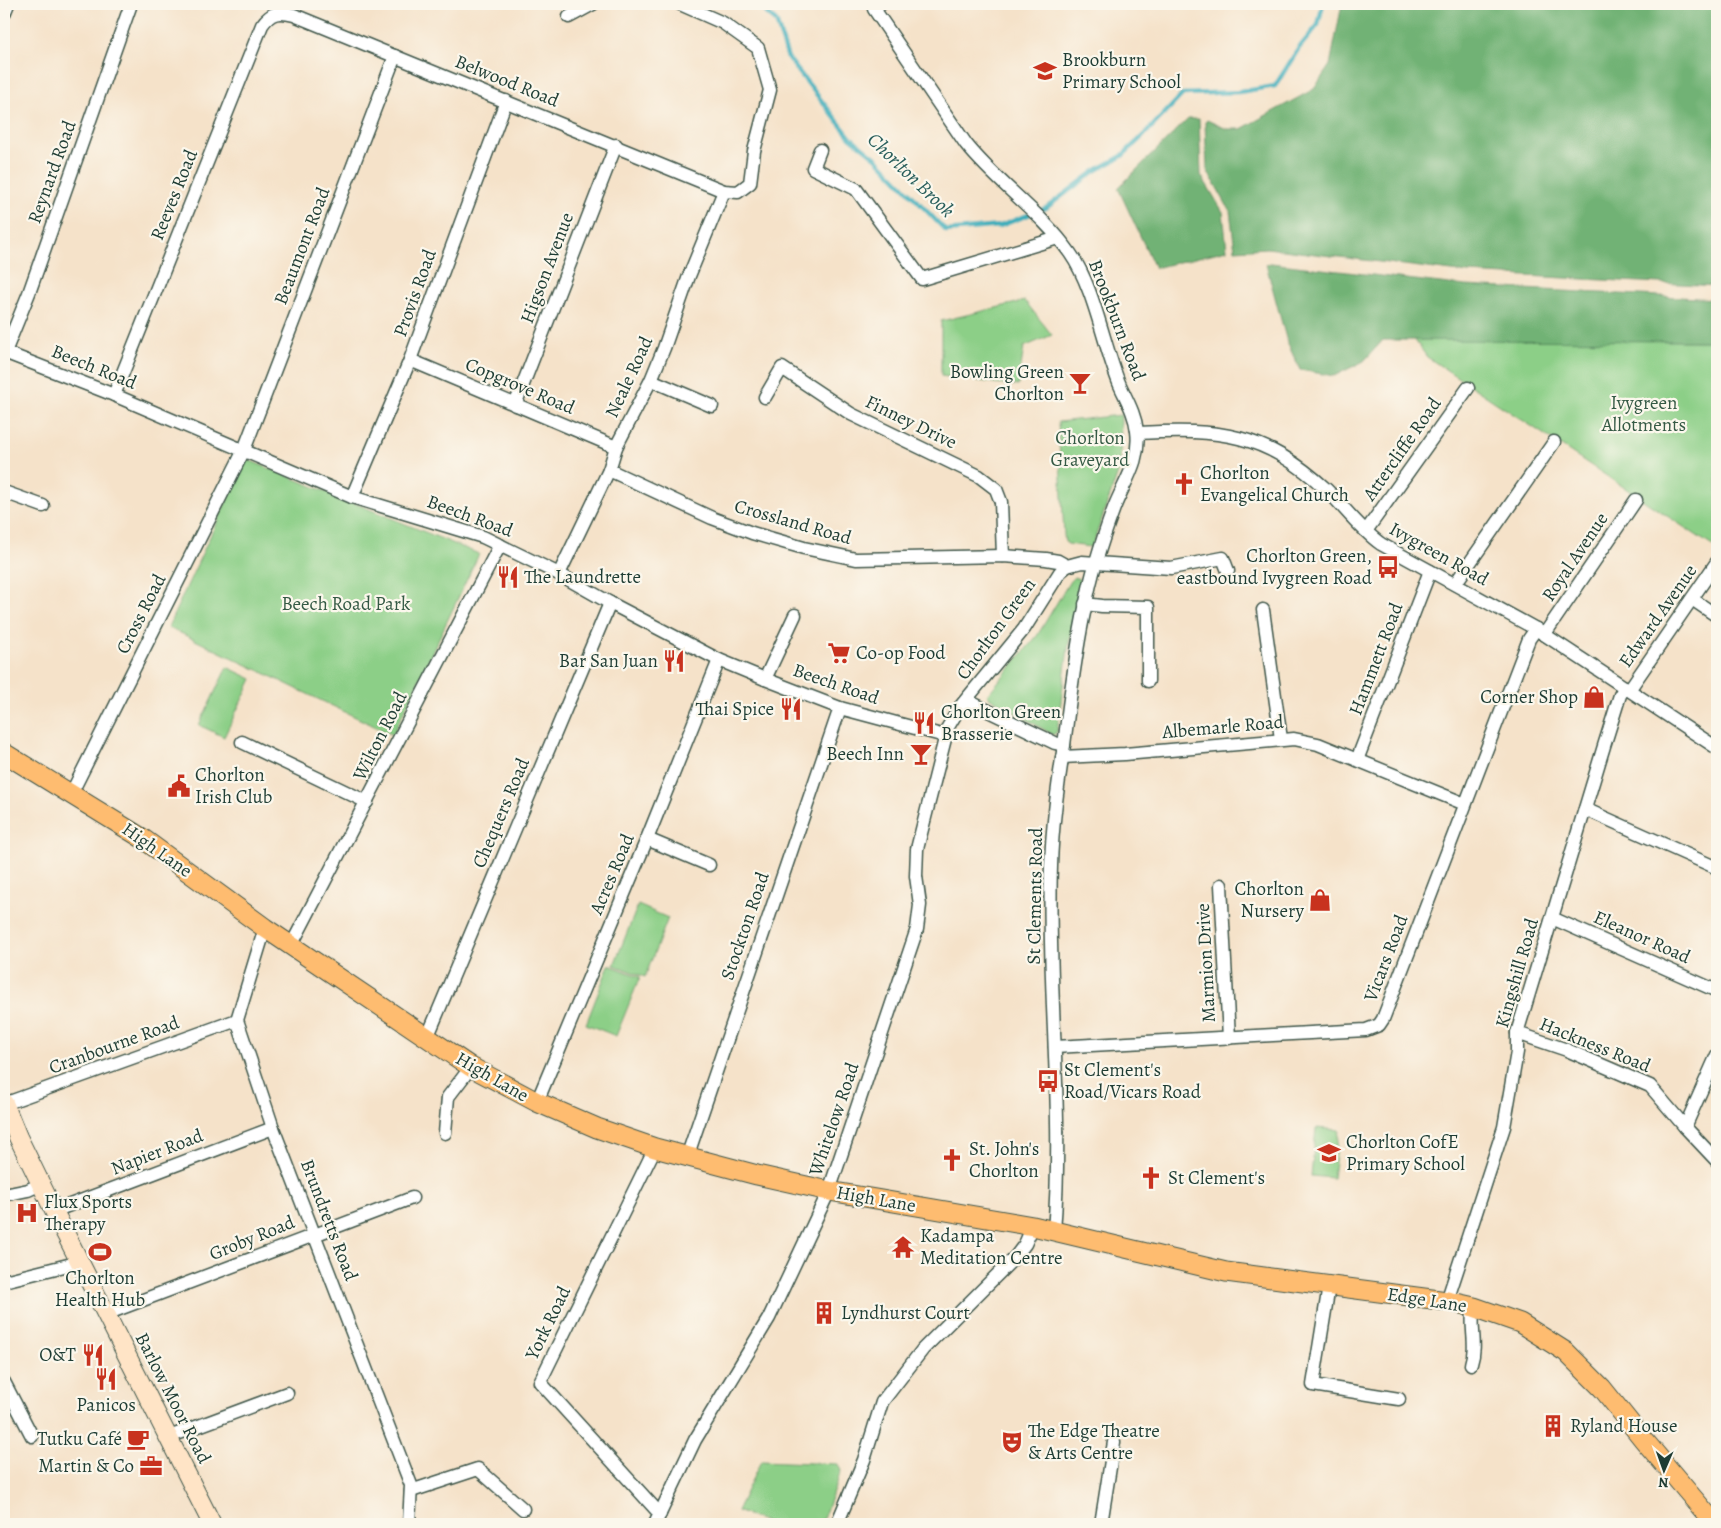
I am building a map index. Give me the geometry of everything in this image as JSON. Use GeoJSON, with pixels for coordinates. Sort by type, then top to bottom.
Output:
{"type":"FeatureCollection","features":[{"type":"Feature","properties":{"kind":"main road","name":"High Lane"},"geometry":{"type":"LineString","coordinates":[[4,753],[142,838],[265,928],[292,944],[471,1067],[537,1102],[597,1128],[687,1157],[829,1191],[1054,1231]]}},
{"type":"Feature","properties":{"kind":"main road","name":"Barlow Moor Road"},"geometry":{"type":"LineString","coordinates":[[4,1104],[54,1211],[212,1524]]}},
{"type":"Feature","properties":{"kind":"main road","name":"Edge Lane"},"geometry":{"type":"LineString","coordinates":[[1054,1231],[1226,1272],[1446,1301],[1474,1307],[1520,1323],[1566,1352],[1602,1388],[1642,1439],[1715,1524]]}},
{"type":"Feature","properties":{"kind":"street"},"geometry":{"type":"LineString","coordinates":[[4,14],[8,4]]}},
{"type":"Feature","properties":{"kind":"street","name":"Reynard Road"},"geometry":{"type":"LineString","coordinates":[[4,352],[29,293],[132,4]]}},
{"type":"Feature","properties":{"kind":"street"},"geometry":{"type":"LineString","coordinates":[[569,17],[593,4]]}},
{"type":"Feature","properties":{"kind":"street"},"geometry":{"type":"LineString","coordinates":[[680,4],[723,22],[758,48],[770,90],[754,151],[750,183],[738,192],[724,191]]}},
{"type":"Feature","properties":{"kind":"street","name":"Brookburn Road"},"geometry":{"type":"LineString","coordinates":[[875,5],[966,144],[979,160],[1058,238],[1070,254],[1086,286],[1119,382],[1135,418],[1138,433],[1136,460],[1115,506],[1095,564]]}},
{"type":"Feature","properties":{"kind":"street","name":"Belwood Road"},"geometry":{"type":"LineString","coordinates":[[274,12],[294,14],[724,191]]}},
{"type":"Feature","properties":{"kind":"street","name":"Reeves Road"},"geometry":{"type":"LineString","coordinates":[[114,395],[262,25],[274,12]]}},
{"type":"Feature","properties":{"kind":"street","name":"Beaumont Road"},"geometry":{"type":"LineString","coordinates":[[244,450],[395,56]]}},
{"type":"Feature","properties":{"kind":"street","name":"Provis Road"},"geometry":{"type":"LineString","coordinates":[[352,497],[410,360],[506,100]]}},
{"type":"Feature","properties":{"kind":"street","name":"Higson Avenue"},"geometry":{"type":"LineString","coordinates":[[515,405],[616,145]]}},
{"type":"Feature","properties":{"kind":"street"},"geometry":{"type":"LineString","coordinates":[[820,150],[812,168],[856,189],[922,279],[1058,238]]}},
{"type":"Feature","properties":{"kind":"street","name":"Neale Road"},"geometry":{"type":"LineString","coordinates":[[559,574],[609,470],[616,447],[651,380],[689,276],[724,191]]}},
{"type":"Feature","properties":{"kind":"street","name":"Beech Road"},"geometry":{"type":"LineString","coordinates":[[4,352],[114,395],[352,497],[483,537],[559,574],[719,660],[765,679],[840,708],[945,736]]}},
{"type":"Feature","properties":{"kind":"street","name":"Copgrove Road"},"geometry":{"type":"LineString","coordinates":[[410,360],[616,447]]}},
{"type":"Feature","properties":{"kind":"street","name":"Finney Drive"},"geometry":{"type":"LineString","coordinates":[[765,397],[782,368],[851,414],[979,476],[996,488],[1001,502],[1003,556]]}},
{"type":"Feature","properties":{"kind":"street"},"geometry":{"type":"LineString","coordinates":[[651,380],[712,406]]}},
{"type":"Feature","properties":{"kind":"street","name":"Attercliffe Road"},"geometry":{"type":"LineString","coordinates":[[1366,531],[1468,388]]}},
{"type":"Feature","properties":{"kind":"street","name":"Ivygreen Road"},"geometry":{"type":"LineString","coordinates":[[1138,433],[1209,432],[1250,440],[1286,457],[1316,480],[1381,544],[1540,632],[1717,748]]}},
{"type":"Feature","properties":{"kind":"street"},"geometry":{"type":"LineString","coordinates":[[1455,584],[1554,442]]}},
{"type":"Feature","properties":{"kind":"street","name":"Cross Road"},"geometry":{"type":"LineString","coordinates":[[71,794],[244,450]]}},
{"type":"Feature","properties":{"kind":"street","name":"Crossland Road"},"geometry":{"type":"LineString","coordinates":[[609,470],[712,518],[752,533],[856,560],[1003,556],[1046,559],[1058,561],[1067,566]]}},
{"type":"Feature","properties":{"kind":"street"},"geometry":{"type":"LineString","coordinates":[[4,492],[43,506]]}},
{"type":"Feature","properties":{"kind":"street","name":"Royal Avenue"},"geometry":{"type":"LineString","coordinates":[[1540,632],[1636,500]]}},
{"type":"Feature","properties":{"kind":"street","name":"Wilton Road"},"geometry":{"type":"LineString","coordinates":[[292,944],[500,545]]}},
{"type":"Feature","properties":{"kind":"street"},"geometry":{"type":"LineString","coordinates":[[1067,566],[1082,562],[1171,568],[1223,558],[1228,571]]}},
{"type":"Feature","properties":{"kind":"street","name":"Edward Avenue"},"geometry":{"type":"LineString","coordinates":[[1627,689],[1717,562]]}},
{"type":"Feature","properties":{"kind":"street","name":"St Clements Road"},"geometry":{"type":"LineString","coordinates":[[1054,1231],[1058,1160],[1051,865],[1054,824],[1076,651],[1095,564]]}},
{"type":"Feature","properties":{"kind":"street","name":"Chorlton Green"},"geometry":{"type":"LineString","coordinates":[[1063,751],[1055,743],[967,699],[1024,629],[1060,572],[1067,566]]}},
{"type":"Feature","properties":{"kind":"street","name":"Hammett Road"},"geometry":{"type":"LineString","coordinates":[[1357,760],[1430,571]]}},
{"type":"Feature","properties":{"kind":"street"},"geometry":{"type":"LineString","coordinates":[[1692,599],[1717,616]]}},
{"type":"Feature","properties":{"kind":"street","name":"Chequers Road"},"geometry":{"type":"LineString","coordinates":[[427,1038],[610,603]]}},
{"type":"Feature","properties":{"kind":"street"},"geometry":{"type":"LineString","coordinates":[[1085,604],[1148,606],[1148,681]]}},
{"type":"Feature","properties":{"kind":"street"},"geometry":{"type":"LineString","coordinates":[[1263,610],[1281,739]]}},
{"type":"Feature","properties":{"kind":"street"},"geometry":{"type":"LineString","coordinates":[[765,679],[795,615]]}},
{"type":"Feature","properties":{"kind":"street","name":"Vicars Road"},"geometry":{"type":"LineString","coordinates":[[1055,1047],[1366,1030],[1379,1025],[1383,1019],[1529,639],[1540,632]]}},
{"type":"Feature","properties":{"kind":"street","name":"Acres Road"},"geometry":{"type":"LineString","coordinates":[[537,1102],[647,839],[719,660]]}},
{"type":"Feature","properties":{"kind":"street","name":"Kingshill Road"},"geometry":{"type":"LineString","coordinates":[[1446,1301],[1504,1127],[1517,1052],[1517,1033],[1620,695],[1627,689]]}},
{"type":"Feature","properties":{"kind":"street","name":"Whitelow Road"},"geometry":{"type":"LineString","coordinates":[[657,1519],[695,1440],[769,1318],[829,1191],[918,929],[920,905],[916,876],[917,849],[945,736],[953,718],[967,699]]}},
{"type":"Feature","properties":{"kind":"street","name":"Stockton Road"},"geometry":{"type":"LineString","coordinates":[[687,1157],[840,708]]}},
{"type":"Feature","properties":{"kind":"street","name":"Albemarle Road"},"geometry":{"type":"LineString","coordinates":[[1063,751],[1069,758],[1281,739],[1306,741],[1465,804]]}},
{"type":"Feature","properties":{"kind":"street"},"geometry":{"type":"LineString","coordinates":[[242,742],[367,802]]}},
{"type":"Feature","properties":{"kind":"street"},"geometry":{"type":"LineString","coordinates":[[1585,809],[1717,868]]}},
{"type":"Feature","properties":{"kind":"street"},"geometry":{"type":"LineString","coordinates":[[647,839],[709,865]]}},
{"type":"Feature","properties":{"kind":"street","name":"Marmion Drive"},"geometry":{"type":"LineString","coordinates":[[1221,885],[1229,1038]]}},
{"type":"Feature","properties":{"kind":"street","name":"Eleanor Road"},"geometry":{"type":"LineString","coordinates":[[1552,918],[1717,991]]}},
{"type":"Feature","properties":{"kind":"street"},"geometry":{"type":"LineString","coordinates":[[237,1020],[265,928]]}},
{"type":"Feature","properties":{"kind":"street","name":"Cranbourne Road"},"geometry":{"type":"LineString","coordinates":[[4,1104],[237,1020]]}},
{"type":"Feature","properties":{"kind":"street","name":"Brundretts Road"},"geometry":{"type":"LineString","coordinates":[[237,1020],[273,1128],[411,1485],[409,1524]]}},
{"type":"Feature","properties":{"kind":"street","name":"Hackness Road"},"geometry":{"type":"LineString","coordinates":[[1517,1033],[1567,1050],[1650,1086],[1717,1161]]}},
{"type":"Feature","properties":{"kind":"street"},"geometry":{"type":"LineString","coordinates":[[1685,1127],[1717,1055]]}},
{"type":"Feature","properties":{"kind":"street"},"geometry":{"type":"LineString","coordinates":[[444,1133],[448,1097],[471,1067]]}},
{"type":"Feature","properties":{"kind":"street","name":"Napier Road"},"geometry":{"type":"LineString","coordinates":[[54,1211],[273,1128]]}},
{"type":"Feature","properties":{"kind":"street","name":"York Road"},"geometry":{"type":"LineString","coordinates":[[655,1148],[540,1382],[657,1519]]}},
{"type":"Feature","properties":{"kind":"street"},"geometry":{"type":"LineString","coordinates":[[4,1195],[28,1190],[41,1184]]}},
{"type":"Feature","properties":{"kind":"street","name":"Groby Road"},"geometry":{"type":"LineString","coordinates":[[106,1314],[412,1198]]}},
{"type":"Feature","properties":{"kind":"street"},"geometry":{"type":"LineString","coordinates":[[836,1524],[864,1460],[882,1402],[923,1349],[1016,1256],[1025,1244],[1033,1226]]}},
{"type":"Feature","properties":{"kind":"street"},"geometry":{"type":"LineString","coordinates":[[4,1281],[80,1262]]}},
{"type":"Feature","properties":{"kind":"street"},"geometry":{"type":"LineString","coordinates":[[1329,1286],[1313,1385],[1399,1399]]}},
{"type":"Feature","properties":{"kind":"street"},"geometry":{"type":"LineString","coordinates":[[1471,1364],[1475,1352],[1472,1321],[1474,1307]]}},
{"type":"Feature","properties":{"kind":"street"},"geometry":{"type":"LineString","coordinates":[[4,1382],[32,1436]]}},
{"type":"Feature","properties":{"kind":"street"},"geometry":{"type":"LineString","coordinates":[[169,1437],[287,1393]]}},
{"type":"Feature","properties":{"kind":"street"},"geometry":{"type":"LineString","coordinates":[[1100,1524],[1114,1442]]}},
{"type":"Feature","properties":{"kind":"street"},"geometry":{"type":"LineString","coordinates":[[411,1491],[478,1469],[524,1509]]}},
{"type":"Feature","properties":{"kind":"green space"},"geometry":{"type":"Polygon","coordinates":[[[1342,4],[1717,4],[1717,286],[1468,273],[1267,248],[1235,250],[1230,211],[1207,170],[1205,122],[1207,120],[1227,129],[1241,129],[1314,89],[1330,65],[1342,4]]]}},
{"type":"Feature","properties":{"kind":"green space"},"geometry":{"type":"Polygon","coordinates":[[[1188,119],[1199,119],[1201,175],[1223,212],[1227,250],[1155,268],[1118,188],[1188,119]]]}},
{"type":"Feature","properties":{"kind":"green space"},"geometry":{"type":"Polygon","coordinates":[[[1271,263],[1466,286],[1717,299],[1717,341],[1383,340],[1364,361],[1334,376],[1300,370],[1287,342],[1266,264],[1271,263]]]}},
{"type":"Feature","properties":{"kind":"green space"},"geometry":{"type":"Polygon","coordinates":[[[1025,301],[1052,335],[1024,347],[1018,386],[941,376],[941,321],[1025,301]]]}},
{"type":"Feature","properties":{"kind":"green space","name":"Ivygreen Allotments"},"geometry":{"type":"Polygon","coordinates":[[[1414,339],[1717,341],[1717,549],[1427,357],[1414,339]]]}},
{"type":"Feature","properties":{"kind":"green space","name":"Chorlton Graveyard"},"geometry":{"type":"Polygon","coordinates":[[[1121,415],[1120,467],[1093,544],[1090,547],[1068,544],[1065,542],[1064,535],[1058,422],[1121,415]]]}},
{"type":"Feature","properties":{"kind":"green space","name":"Beech Road Park"},"geometry":{"type":"Polygon","coordinates":[[[246,459],[479,554],[393,735],[168,627],[246,459]]]}},
{"type":"Feature","properties":{"kind":"green space"},"geometry":{"type":"Polygon","coordinates":[[[1074,577],[1079,579],[1080,585],[1068,648],[1057,732],[1053,735],[987,695],[1037,636],[1074,577]]]}},
{"type":"Feature","properties":{"kind":"green space"},"geometry":{"type":"Polygon","coordinates":[[[227,667],[252,679],[224,737],[199,725],[227,667]]]}},
{"type":"Feature","properties":{"kind":"green space"},"geometry":{"type":"Polygon","coordinates":[[[638,905],[668,918],[645,977],[614,965],[638,905]]]}},
{"type":"Feature","properties":{"kind":"green space"},"geometry":{"type":"Polygon","coordinates":[[[609,965],[640,977],[616,1036],[586,1024],[609,965]]]}},
{"type":"Feature","properties":{"kind":"green space"},"geometry":{"type":"Polygon","coordinates":[[[1316,1128],[1339,1130],[1333,1178],[1311,1176],[1316,1128]]]}},
{"type":"Feature","properties":{"kind":"green space"},"geometry":{"type":"Polygon","coordinates":[[[761,1461],[838,1464],[841,1471],[821,1524],[770,1524],[737,1511],[761,1461]]]}},
{"type":"Feature","properties":{"kind":"waterway","name":"Chorlton Brook"},"geometry":{"type":"LineString","coordinates":[[756,4],[776,21],[788,58],[850,137],[876,158],[946,231],[1000,226],[1046,208],[1095,171],[1122,156],[1183,94],[1239,92],[1275,86],[1299,48],[1318,25],[1323,4]]}},
{"type":"Feature","properties":{"kind":"place","name":"Brookburn Primary School"},"geometry":{"type":"Point","coordinates":[1045,71]}},
{"type":"Feature","properties":{"kind":"place","name":"Bowling Green Chorlton"},"geometry":{"type":"Point","coordinates":[1080,383]}},
{"type":"Feature","properties":{"kind":"place","name":"Chorlton Evangelical Church"},"geometry":{"type":"Point","coordinates":[1184,484]}},
{"type":"Feature","properties":{"kind":"place","name":"Chorlton Green, eastbound Ivygreen Road"},"geometry":{"type":"Point","coordinates":[1388,567]}},
{"type":"Feature","properties":{"kind":"place","name":"The Laundrette"},"geometry":{"type":"Point","coordinates":[508,577]}},
{"type":"Feature","properties":{"kind":"place","name":"Co-op Food"},"geometry":{"type":"Point","coordinates":[839,653]}},
{"type":"Feature","properties":{"kind":"place","name":"Bar San Juan"},"geometry":{"type":"Point","coordinates":[674,661]}},
{"type":"Feature","properties":{"kind":"place","name":"Corner Shop"},"geometry":{"type":"Point","coordinates":[1594,697]}},
{"type":"Feature","properties":{"kind":"place","name":"Thai Spice"},"geometry":{"type":"Point","coordinates":[791,709]}},
{"type":"Feature","properties":{"kind":"place","name":"Chorlton Green Brasserie"},"geometry":{"type":"Point","coordinates":[924,723]}},
{"type":"Feature","properties":{"kind":"place","name":"Beech Inn"},"geometry":{"type":"Point","coordinates":[921,754]}},
{"type":"Feature","properties":{"kind":"place","name":"Chorlton Irish Club"},"geometry":{"type":"Point","coordinates":[179,786]}},
{"type":"Feature","properties":{"kind":"place","name":"Chorlton Nursery"},"geometry":{"type":"Point","coordinates":[1320,900]}},
{"type":"Feature","properties":{"kind":"place","name":"St Clement's Road/Vicars Road"},"geometry":{"type":"Point","coordinates":[1048,1081]}},
{"type":"Feature","properties":{"kind":"place","name":"Chorlton CofE Primary School"},"geometry":{"type":"Point","coordinates":[1329,1153]}},
{"type":"Feature","properties":{"kind":"place","name":"St. John's Chorlton"},"geometry":{"type":"Point","coordinates":[952,1160]}},
{"type":"Feature","properties":{"kind":"place","name":"St Clement's"},"geometry":{"type":"Point","coordinates":[1151,1178]}},
{"type":"Feature","properties":{"kind":"place","name":"Flux Sports Therapy"},"geometry":{"type":"Point","coordinates":[27,1213]}},
{"type":"Feature","properties":{"kind":"place","name":"Kadampa Meditation Centre"},"geometry":{"type":"Point","coordinates":[903,1247]}},
{"type":"Feature","properties":{"kind":"place","name":"Chorlton Health Hub"},"geometry":{"type":"Point","coordinates":[100,1252]}},
{"type":"Feature","properties":{"kind":"place","name":"Lyndhurst Court"},"geometry":{"type":"Point","coordinates":[824,1313]}},
{"type":"Feature","properties":{"kind":"place","name":"O&T"},"geometry":{"type":"Point","coordinates":[93,1355]}},
{"type":"Feature","properties":{"kind":"place","name":"Panicos"},"geometry":{"type":"Point","coordinates":[106,1379]}},
{"type":"Feature","properties":{"kind":"place","name":"Ryland House"},"geometry":{"type":"Point","coordinates":[1553,1426]}},
{"type":"Feature","properties":{"kind":"place","name":"Tutku Café"},"geometry":{"type":"Point","coordinates":[138,1439]}},
{"type":"Feature","properties":{"kind":"place","name":"The Edge Theatre & Arts Centre"},"geometry":{"type":"Point","coordinates":[1012,1442]}},
{"type":"Feature","properties":{"kind":"place","name":"Martin & Co"},"geometry":{"type":"Point","coordinates":[151,1466]}}]}
